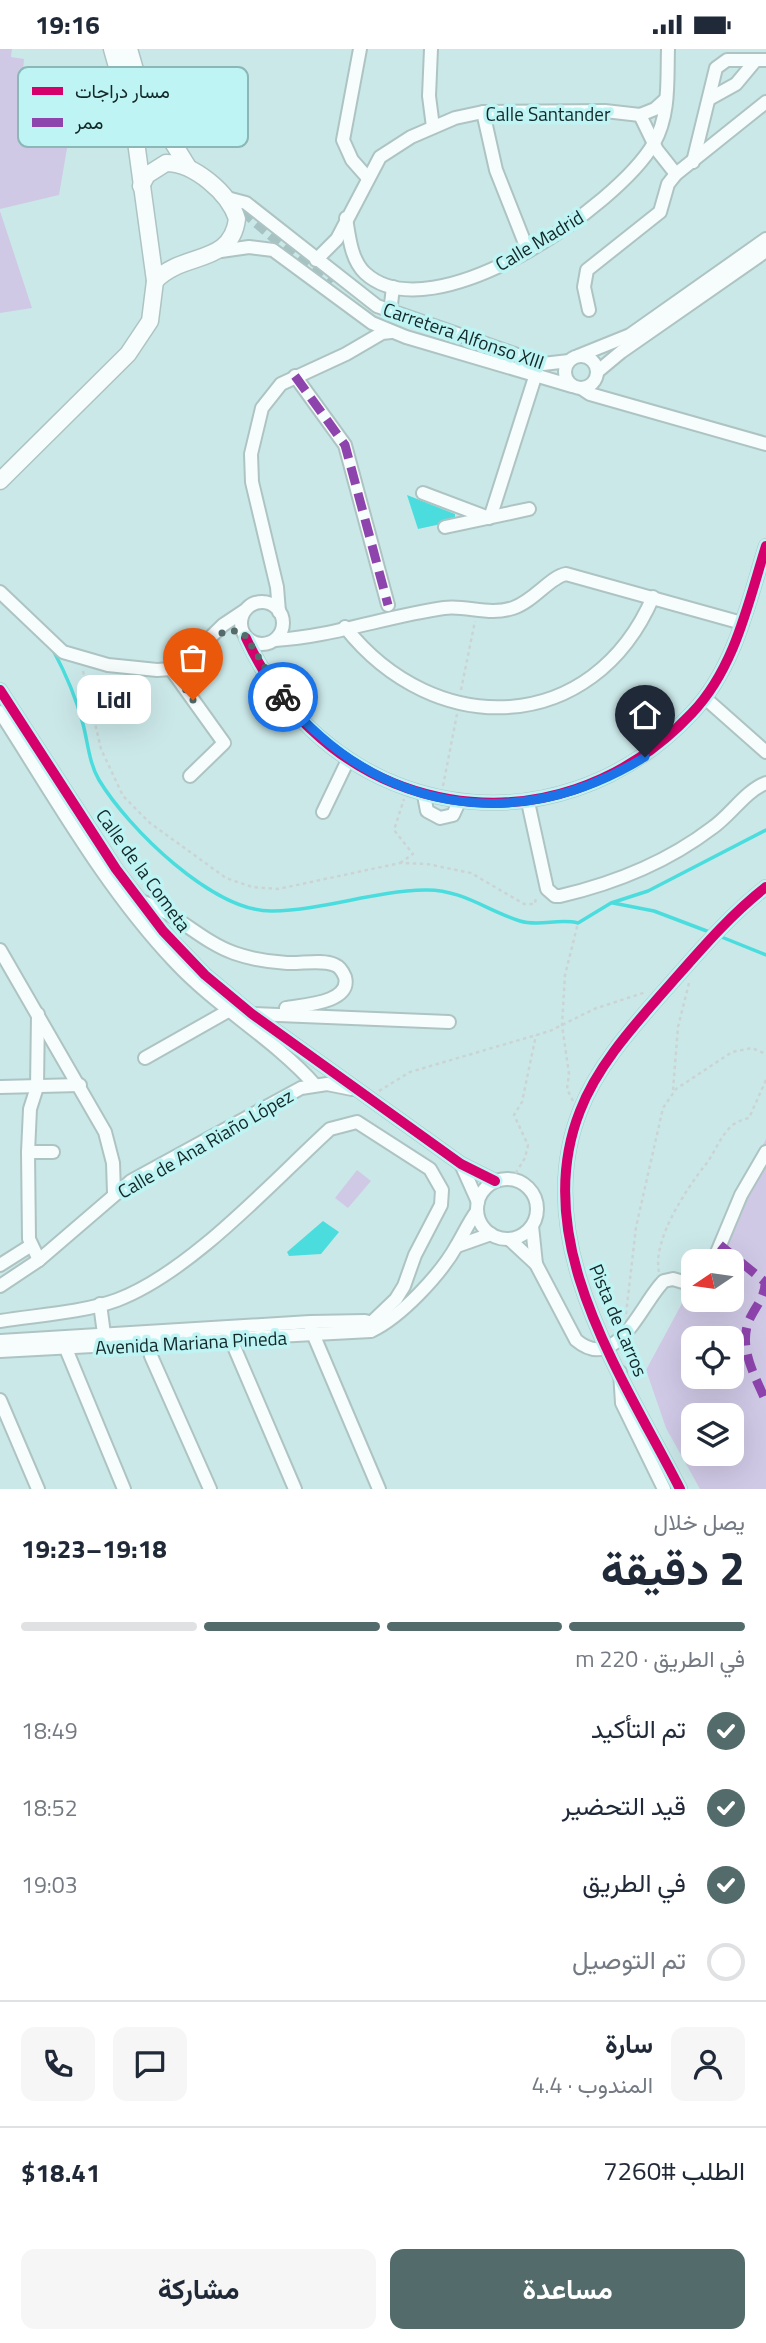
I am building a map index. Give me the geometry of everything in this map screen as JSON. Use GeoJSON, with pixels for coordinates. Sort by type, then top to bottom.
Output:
{"type":"FeatureCollection","features":[{"type":"Feature","properties":{"kind":"main road"},"geometry":{"type":"LineString","coordinates":[[112,49],[117,67]]}},
{"type":"Feature","properties":{"kind":"main road"},"geometry":{"type":"LineString","coordinates":[[129,49],[134,67]]}},
{"type":"Feature","properties":{"kind":"main road"},"geometry":{"type":"LineString","coordinates":[[0,481],[128,354],[150,321],[155,282],[135,147]]}},
{"type":"Feature","properties":{"kind":"main road"},"geometry":{"type":"LineString","coordinates":[[155,282],[182,262],[221,251],[235,232],[237,219],[227,198],[188,167],[176,147]]}},
{"type":"Feature","properties":{"kind":"main road"},"geometry":{"type":"LineString","coordinates":[[141,186],[147,176],[166,163],[188,167]]}},
{"type":"Feature","properties":{"kind":"main road"},"geometry":{"type":"LineString","coordinates":[[149,242],[163,255],[182,262]]}},
{"type":"Feature","properties":{"kind":"street"},"geometry":{"type":"LineString","coordinates":[[120,49],[126,67]]}},
{"type":"Feature","properties":{"kind":"street"},"geometry":{"type":"LineString","coordinates":[[360,49],[343,140],[352,160],[367,177]]}},
{"type":"Feature","properties":{"kind":"street"},"geometry":{"type":"LineString","coordinates":[[431,49],[429,96],[433,127]]}},
{"type":"Feature","properties":{"kind":"street","name":"Calle Madrid"},"geometry":{"type":"LineString","coordinates":[[346,218],[355,258],[364,272],[383,285],[393,287],[413,290],[450,284],[528,251],[571,224],[613,191],[629,177],[654,143],[662,122],[666,99],[668,49]]}},
{"type":"Feature","properties":{"kind":"street"},"geometry":{"type":"LineString","coordinates":[[692,164],[718,65],[727,60],[761,60]]}},
{"type":"Feature","properties":{"kind":"street"},"geometry":{"type":"LineString","coordinates":[[709,99],[736,84],[761,60]]}},
{"type":"Feature","properties":{"kind":"street"},"geometry":{"type":"LineString","coordinates":[[666,99],[655,109],[640,115],[654,143],[676,174]]}},
{"type":"Feature","properties":{"kind":"street"},"geometry":{"type":"LineString","coordinates":[[589,310],[584,287],[587,270],[660,212],[668,184],[676,174],[692,164],[766,101]]}},
{"type":"Feature","properties":{"kind":"street"},"geometry":{"type":"LineString","coordinates":[[483,111],[496,170],[528,251]]}},
{"type":"Feature","properties":{"kind":"street","name":"Calle Santander"},"geometry":{"type":"LineString","coordinates":[[316,260],[330,249],[380,157],[393,147],[433,127],[483,111],[605,111],[640,115]]}},
{"type":"Feature","properties":{"kind":"street","name":"Carretera Alfonso XIII"},"geometry":{"type":"LineString","coordinates":[[227,198],[246,203],[363,297],[390,313],[543,364],[574,359],[630,335],[766,239]]}},
{"type":"Feature","properties":{"kind":"street","name":"Carretera Alfonso XIII"},"geometry":{"type":"LineString","coordinates":[[221,251],[249,247],[273,250],[372,323],[391,332],[535,377],[573,384]]}},
{"type":"Feature","properties":{"kind":"street"},"geometry":{"type":"LineString","coordinates":[[573,384],[590,386],[597,375],[621,352],[766,251]]}},
{"type":"Feature","properties":{"kind":"street","name":"Carretera Alfonso XIII"},"geometry":{"type":"LineString","coordinates":[[330,285],[379,317],[414,332],[573,384]]}},
{"type":"Feature","properties":{"kind":"street"},"geometry":{"type":"LineString","coordinates":[[390,313],[393,287]]}},
{"type":"Feature","properties":{"kind":"street"},"geometry":{"type":"LineString","coordinates":[[362,345],[372,323]]}},
{"type":"Feature","properties":{"kind":"street"},"geometry":{"type":"LineString","coordinates":[[272,682],[266,663],[270,642],[282,627],[252,482],[251,454],[265,400],[295,376],[382,333],[391,332]]}},
{"type":"Feature","properties":{"kind":"street"},"geometry":{"type":"LineString","coordinates":[[611,397],[597,375],[592,360],[574,359],[565,370],[573,384],[590,394],[611,397],[766,444]]}},
{"type":"Feature","properties":{"kind":"street"},"geometry":{"type":"LineString","coordinates":[[295,376],[345,445],[388,605]]}},
{"type":"Feature","properties":{"kind":"street"},"geometry":{"type":"LineString","coordinates":[[489,517],[495,510],[535,377]]}},
{"type":"Feature","properties":{"kind":"street"},"geometry":{"type":"LineString","coordinates":[[423,493],[489,517]]}},
{"type":"Feature","properties":{"kind":"street"},"geometry":{"type":"LineString","coordinates":[[445,527],[529,509]]}},
{"type":"Feature","properties":{"kind":"street"},"geometry":{"type":"LineString","coordinates":[[244,611],[241,625],[272,682],[304,721],[348,760],[424,795],[459,802],[528,802],[570,792],[628,768],[660,744],[705,698],[726,664],[766,546]]}},
{"type":"Feature","properties":{"kind":"street"},"geometry":{"type":"LineString","coordinates":[[215,634],[224,631],[245,635],[256,643],[270,642],[444,608],[494,612],[527,602],[554,578],[566,573],[741,624]]}},
{"type":"Feature","properties":{"kind":"street"},"geometry":{"type":"LineString","coordinates":[[0,592],[52,644],[77,657],[108,665],[171,669],[185,663],[215,634],[260,602],[270,591],[273,576]]}},
{"type":"Feature","properties":{"kind":"street"},"geometry":{"type":"LineString","coordinates":[[345,627],[381,666],[425,693],[480,708],[513,707],[566,693],[603,669],[633,636],[653,597]]}},
{"type":"Feature","properties":{"kind":"street"},"geometry":{"type":"LineString","coordinates":[[260,602],[274,606],[279,612]]}},
{"type":"Feature","properties":{"kind":"street"},"geometry":{"type":"LineString","coordinates":[[171,669],[223,743],[190,776]]}},
{"type":"Feature","properties":{"kind":"street","name":"Calle de la Cometa"},"geometry":{"type":"LineString","coordinates":[[0,690],[140,901],[205,975],[252,1014],[461,1164],[495,1181]]}},
{"type":"Feature","properties":{"kind":"street"},"geometry":{"type":"LineString","coordinates":[[705,698],[766,752]]}},
{"type":"Feature","properties":{"kind":"street","name":"Calle de la Cometa"},"geometry":{"type":"LineString","coordinates":[[0,712],[129,909],[174,961],[228,1011],[282,1051],[316,1085],[343,1086],[365,1094]]}},
{"type":"Feature","properties":{"kind":"street"},"geometry":{"type":"LineString","coordinates":[[323,812],[348,760]]}},
{"type":"Feature","properties":{"kind":"street"},"geometry":{"type":"LineString","coordinates":[[528,802],[547,889],[555,897],[607,885],[651,866],[714,827],[766,783]]}},
{"type":"Feature","properties":{"kind":"street"},"geometry":{"type":"LineString","coordinates":[[424,795],[427,811],[440,818],[453,815],[459,802]]}},
{"type":"Feature","properties":{"kind":"street","name":"Pista de Carros"},"geometry":{"type":"LineString","coordinates":[[680,1489],[607,1345],[576,1267],[566,1210],[569,1147],[580,1110],[612,1056],[665,991],[723,927],[766,887]]}},
{"type":"Feature","properties":{"kind":"street"},"geometry":{"type":"LineString","coordinates":[[140,901],[158,907],[217,947],[243,956],[286,963],[334,964],[343,971],[346,982],[342,993],[332,999],[286,1008]]}},
{"type":"Feature","properties":{"kind":"street"},"geometry":{"type":"LineString","coordinates":[[0,950],[80,1085],[111,1148],[114,1193]]}},
{"type":"Feature","properties":{"kind":"street"},"geometry":{"type":"LineString","coordinates":[[145,1058],[228,1011]]}},
{"type":"Feature","properties":{"kind":"street"},"geometry":{"type":"LineString","coordinates":[[38,1013],[37,1087],[30,1109],[28,1152],[30,1246],[39,1261]]}},
{"type":"Feature","properties":{"kind":"street"},"geometry":{"type":"LineString","coordinates":[[252,1014],[449,1022]]}},
{"type":"Feature","properties":{"kind":"street"},"geometry":{"type":"LineString","coordinates":[[316,1085],[326,1078],[327,1068]]}},
{"type":"Feature","properties":{"kind":"street"},"geometry":{"type":"LineString","coordinates":[[0,1087],[80,1085]]}},
{"type":"Feature","properties":{"kind":"street","name":"Calle de Ana Riaño López"},"geometry":{"type":"LineString","coordinates":[[0,1286],[39,1261],[114,1193],[290,1093],[316,1085]]}},
{"type":"Feature","properties":{"kind":"street"},"geometry":{"type":"LineString","coordinates":[[0,1321],[100,1304],[149,1283],[200,1247],[330,1129],[339,1124],[365,1124],[436,1175],[442,1190],[441,1205],[415,1255],[404,1286],[376,1324]]}},
{"type":"Feature","properties":{"kind":"street"},"geometry":{"type":"LineString","coordinates":[[28,1152],[53,1152]]}},
{"type":"Feature","properties":{"kind":"street"},"geometry":{"type":"LineString","coordinates":[[718,1249],[741,1195],[766,1152]]}},
{"type":"Feature","properties":{"kind":"street","name":"Calle de la Cometa"},"geometry":{"type":"LineString","coordinates":[[461,1164],[477,1207]]}},
{"type":"Feature","properties":{"kind":"street"},"geometry":{"type":"LineString","coordinates":[[509,1239],[522,1235],[531,1226],[537,1211],[533,1195],[522,1183],[512,1179],[495,1181],[484,1189],[477,1207],[479,1220],[491,1234],[509,1239],[536,1264],[576,1340],[590,1347],[607,1345],[629,1331],[661,1282],[673,1279],[681,1282]]}},
{"type":"Feature","properties":{"kind":"street","name":"Avenida Mariana Pineda"},"geometry":{"type":"LineString","coordinates":[[0,1351],[66,1349],[147,1338],[311,1329],[367,1331],[376,1324],[395,1319],[406,1307],[457,1246],[477,1207]]}},
{"type":"Feature","properties":{"kind":"street"},"geometry":{"type":"LineString","coordinates":[[531,1226],[536,1264]]}},
{"type":"Feature","properties":{"kind":"street"},"geometry":{"type":"LineString","coordinates":[[457,1246],[491,1234]]}},
{"type":"Feature","properties":{"kind":"street"},"geometry":{"type":"LineString","coordinates":[[0,1265],[30,1246]]}},
{"type":"Feature","properties":{"kind":"street"},"geometry":{"type":"LineString","coordinates":[[100,1304],[104,1334]]}},
{"type":"Feature","properties":{"kind":"street"},"geometry":{"type":"LineString","coordinates":[[311,1329],[379,1489]]}},
{"type":"Feature","properties":{"kind":"street","name":"Avenida Mariana Pineda"},"geometry":{"type":"LineString","coordinates":[[0,1341],[104,1334],[147,1338]]}},
{"type":"Feature","properties":{"kind":"street"},"geometry":{"type":"LineString","coordinates":[[229,1334],[295,1489]]}},
{"type":"Feature","properties":{"kind":"street"},"geometry":{"type":"LineString","coordinates":[[62,1336],[124,1489]]}},
{"type":"Feature","properties":{"kind":"street"},"geometry":{"type":"LineString","coordinates":[[147,1338],[210,1489]]}},
{"type":"Feature","properties":{"kind":"street"},"geometry":{"type":"LineString","coordinates":[[620,1371],[622,1403],[664,1489]]}},
{"type":"Feature","properties":{"kind":"street"},"geometry":{"type":"LineString","coordinates":[[0,1400],[38,1489]]}},
{"type":"Feature","properties":{"kind":"path"},"geometry":{"type":"LineString","coordinates":[[77,657],[90,693],[101,749],[123,796],[150,823],[226,878],[252,887],[278,889],[400,863],[427,864],[471,873],[524,904],[535,904],[534,889]]}},
{"type":"Feature","properties":{"kind":"path"},"geometry":{"type":"LineString","coordinates":[[400,863],[413,854],[394,830],[407,789]]}},
{"type":"Feature","properties":{"kind":"path"},"geometry":{"type":"LineString","coordinates":[[578,923],[565,975],[562,1025],[569,1074],[568,1094],[580,1110]]}},
{"type":"Feature","properties":{"kind":"path"},"geometry":{"type":"LineString","coordinates":[[673,1093],[678,1027],[694,959]]}},
{"type":"Feature","properties":{"kind":"path"},"geometry":{"type":"LineString","coordinates":[[365,1094],[410,1072],[536,1035],[631,995],[665,991]]}},
{"type":"Feature","properties":{"kind":"path"},"geometry":{"type":"LineString","coordinates":[[512,1179],[527,1150],[526,1136],[514,1115],[522,1102],[536,1035]]}},
{"type":"Feature","properties":{"kind":"path"},"geometry":{"type":"LineString","coordinates":[[629,1331],[625,1305],[636,1227],[663,1108],[673,1093],[698,1072],[732,1052],[752,1048],[766,1054]]}},
{"type":"Feature","properties":{"kind":"path"},"geometry":{"type":"LineString","coordinates":[[661,1282],[657,1264],[666,1230],[677,1207],[721,1137],[736,1122],[749,1118],[766,1080]]}},
{"type":"Feature","properties":{"kind":"shaded area"},"geometry":{"type":"Polygon","coordinates":[[[0,49],[12,49],[11,57],[24,59],[23,67],[18,67],[18,147],[67,147],[59,195],[0,209],[0,49]]]}},
{"type":"Feature","properties":{"kind":"shaded area"},"geometry":{"type":"Polygon","coordinates":[[[0,211],[32,308],[0,313],[0,211]]]}},
{"type":"Feature","properties":{"kind":"shaded area"},"geometry":{"type":"Polygon","coordinates":[[[766,1139],[766,1489],[700,1489],[687,1466],[744,1466],[744,1403],[681,1403],[681,1455],[666,1428],[646,1370],[681,1305],[681,1313],[744,1313],[744,1249],[710,1249],[766,1139]]]}},
{"type":"Feature","properties":{"kind":"shaded area"},"geometry":{"type":"Polygon","coordinates":[[[357,1170],[371,1181],[348,1208],[335,1198],[357,1170]]]}},
{"type":"Feature","properties":{"kind":"water"},"geometry":{"type":"Polygon","coordinates":[[[407,495],[455,514],[455,521],[418,529],[407,495]]]}},
{"type":"Feature","properties":{"kind":"water"},"geometry":{"type":"Polygon","coordinates":[[[323,1221],[339,1232],[321,1254],[289,1256],[287,1252],[323,1221]]]}},
{"type":"Feature","properties":{"kind":"waterway"},"geometry":{"type":"LineString","coordinates":[[53,650],[77,704],[96,773],[112,799],[130,821],[174,864],[224,898],[249,908],[291,910],[425,890],[451,893],[527,923],[578,923],[611,903],[648,891],[766,830]]}},
{"type":"Feature","properties":{"kind":"waterway"},"geometry":{"type":"LineString","coordinates":[[613,903],[654,911],[712,933]]}},
{"type":"Feature","properties":{"kind":"waterway"},"geometry":{"type":"LineString","coordinates":[[719,936],[766,955]]}},
{"type":"Feature","properties":{"kind":"tunnel"},"geometry":{"type":"LineString","coordinates":[[230,199],[330,285]]}},
{"type":"Feature","properties":{"kind":"marked path"},"geometry":{"type":"LineString","coordinates":[[295,376],[345,445],[388,605]]}},
{"type":"Feature","properties":{"kind":"marked path"},"geometry":{"type":"LineString","coordinates":[[720,1245],[765,1282],[761,1298],[748,1323],[746,1344],[750,1364],[766,1402]]}},
{"type":"Feature","properties":{"kind":"cycle path"},"geometry":{"type":"LineString","coordinates":[[246,638],[284,700],[332,747],[388,780],[449,799],[512,802],[576,789],[637,759],[692,713],[707,695],[730,655],[766,546]]}},
{"type":"Feature","properties":{"kind":"cycle path"},"geometry":{"type":"LineString","coordinates":[[0,690],[116,869],[163,931],[205,975],[252,1014],[461,1164],[495,1181]]}},
{"type":"Feature","properties":{"kind":"cycle path"},"geometry":{"type":"LineString","coordinates":[[680,1489],[633,1401],[589,1307],[574,1259],[566,1210],[567,1160],[580,1111],[595,1080],[614,1051],[710,940],[766,887]]}},
{"type":"Feature","properties":{"kind":"way so far"},"geometry":{"type":"LineString","coordinates":[[193,700],[171,669],[185,663],[215,634],[233,630],[243,632],[262,669],[283,697]]}},
{"type":"Feature","properties":{"kind":"place","name":"Lidl"},"geometry":{"type":"Point","coordinates":[193,700]}},
{"type":"Feature","properties":{"kind":"route"},"geometry":{"type":"LineString","coordinates":[[283,697],[320,737],[348,760],[370,773],[424,795],[459,802],[489,804],[545,799],[607,778],[645,757]]}}]}
